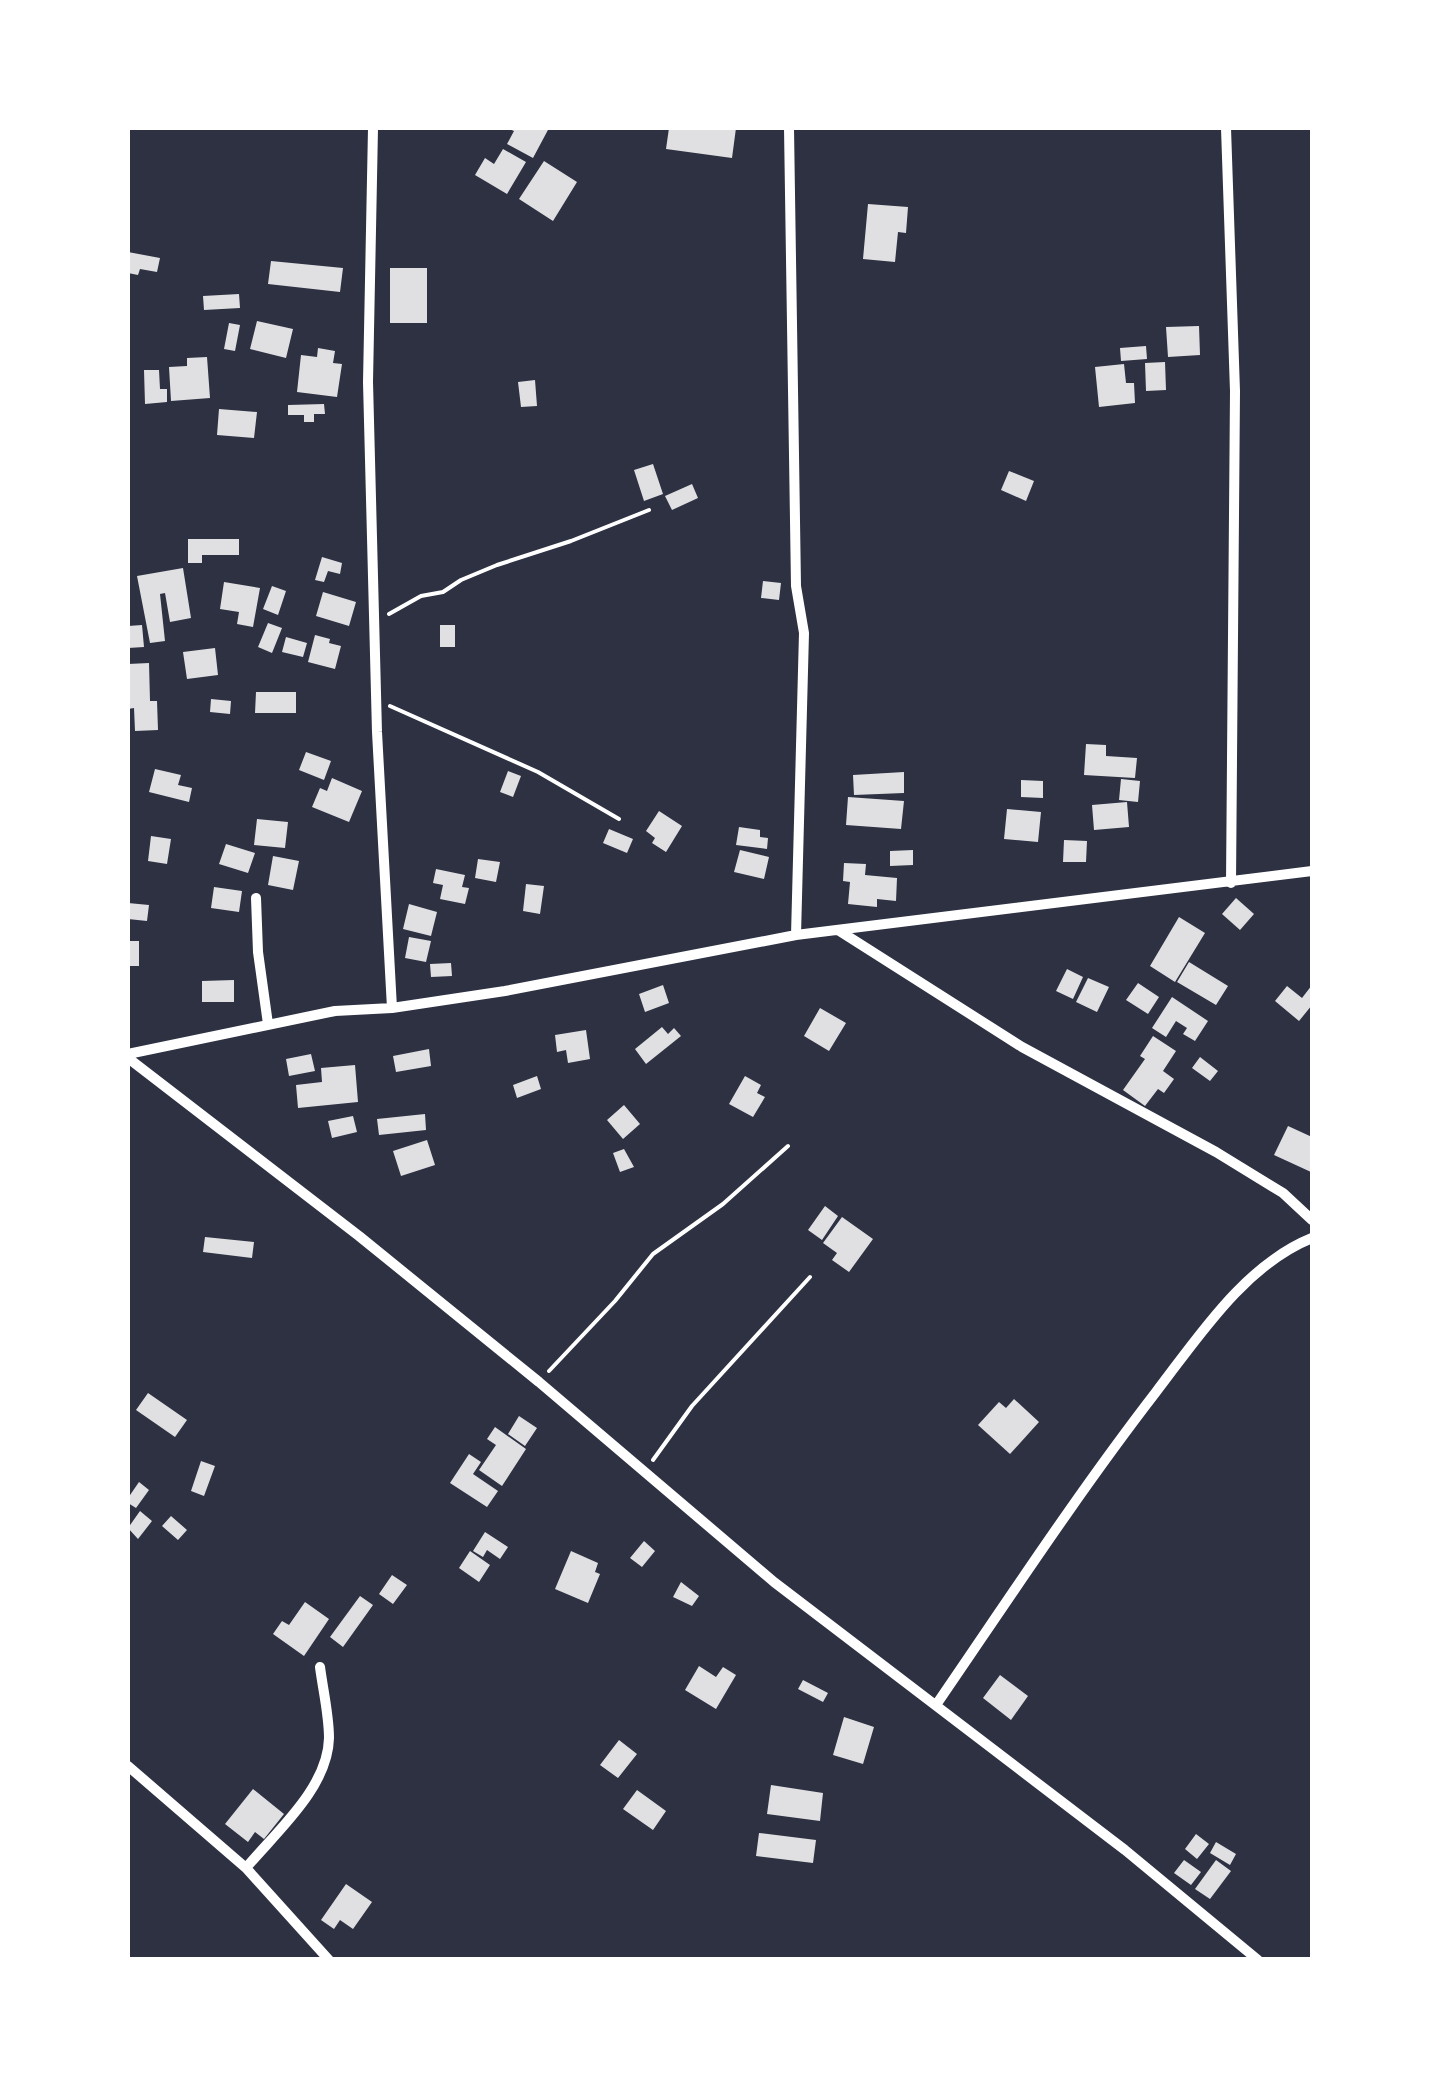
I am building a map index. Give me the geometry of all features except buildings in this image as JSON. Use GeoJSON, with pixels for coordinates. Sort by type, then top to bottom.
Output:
{"type":"FeatureCollection","features":[{"type":"Feature","properties":{"kind":"street"},"geometry":{"type":"LineString","coordinates":[[373,128],[368,382],[377,700],[392,1008]]}},
{"type":"Feature","properties":{"kind":"street"},"geometry":{"type":"LineString","coordinates":[[789,128],[796,586],[804,633],[796,935]]}},
{"type":"Feature","properties":{"kind":"street"},"geometry":{"type":"LineString","coordinates":[[1226,128],[1235,391],[1231,883]]}},
{"type":"Feature","properties":{"kind":"street"},"geometry":{"type":"LineString","coordinates":[[128,1056],[336,1011],[392,1008],[796,935],[1312,871]]}},
{"type":"Feature","properties":{"kind":"street"},"geometry":{"type":"LineString","coordinates":[[256,898],[258,952],[268,1024]]}},
{"type":"Feature","properties":{"kind":"street"},"geometry":{"type":"LineString","coordinates":[[838,930],[1022,1047],[1216,1152],[1283,1193],[1312,1220]]}},
{"type":"Feature","properties":{"kind":"street"},"geometry":{"type":"LineString","coordinates":[[128,1056],[539,1382],[774,1582],[1125,1850],[1258,1960]]}},
{"type":"Feature","properties":{"kind":"street"},"geometry":{"type":"LineString","coordinates":[[936,1705],[1099,1466],[1204,1330],[1262,1268],[1312,1238]]}},
{"type":"Feature","properties":{"kind":"street"},"geometry":{"type":"LineString","coordinates":[[246,1868],[306,1795],[325,1765],[329,1737],[320,1667]]}},
{"type":"Feature","properties":{"kind":"street"},"geometry":{"type":"LineString","coordinates":[[128,1766],[246,1868],[329,1960]]}},
{"type":"Feature","properties":{"kind":"path"},"geometry":{"type":"LineString","coordinates":[[375,618],[401,610],[420,596],[443,592],[497,565],[649,510]]}},
{"type":"Feature","properties":{"kind":"path"},"geometry":{"type":"LineString","coordinates":[[377,700],[538,772],[619,820]]}},
{"type":"Feature","properties":{"kind":"path"},"geometry":{"type":"LineString","coordinates":[[539,1382],[653,1254],[723,1204],[788,1146]]}},
{"type":"Feature","properties":{"kind":"path"},"geometry":{"type":"LineString","coordinates":[[644,1472],[692,1406],[810,1277]]}}]}
